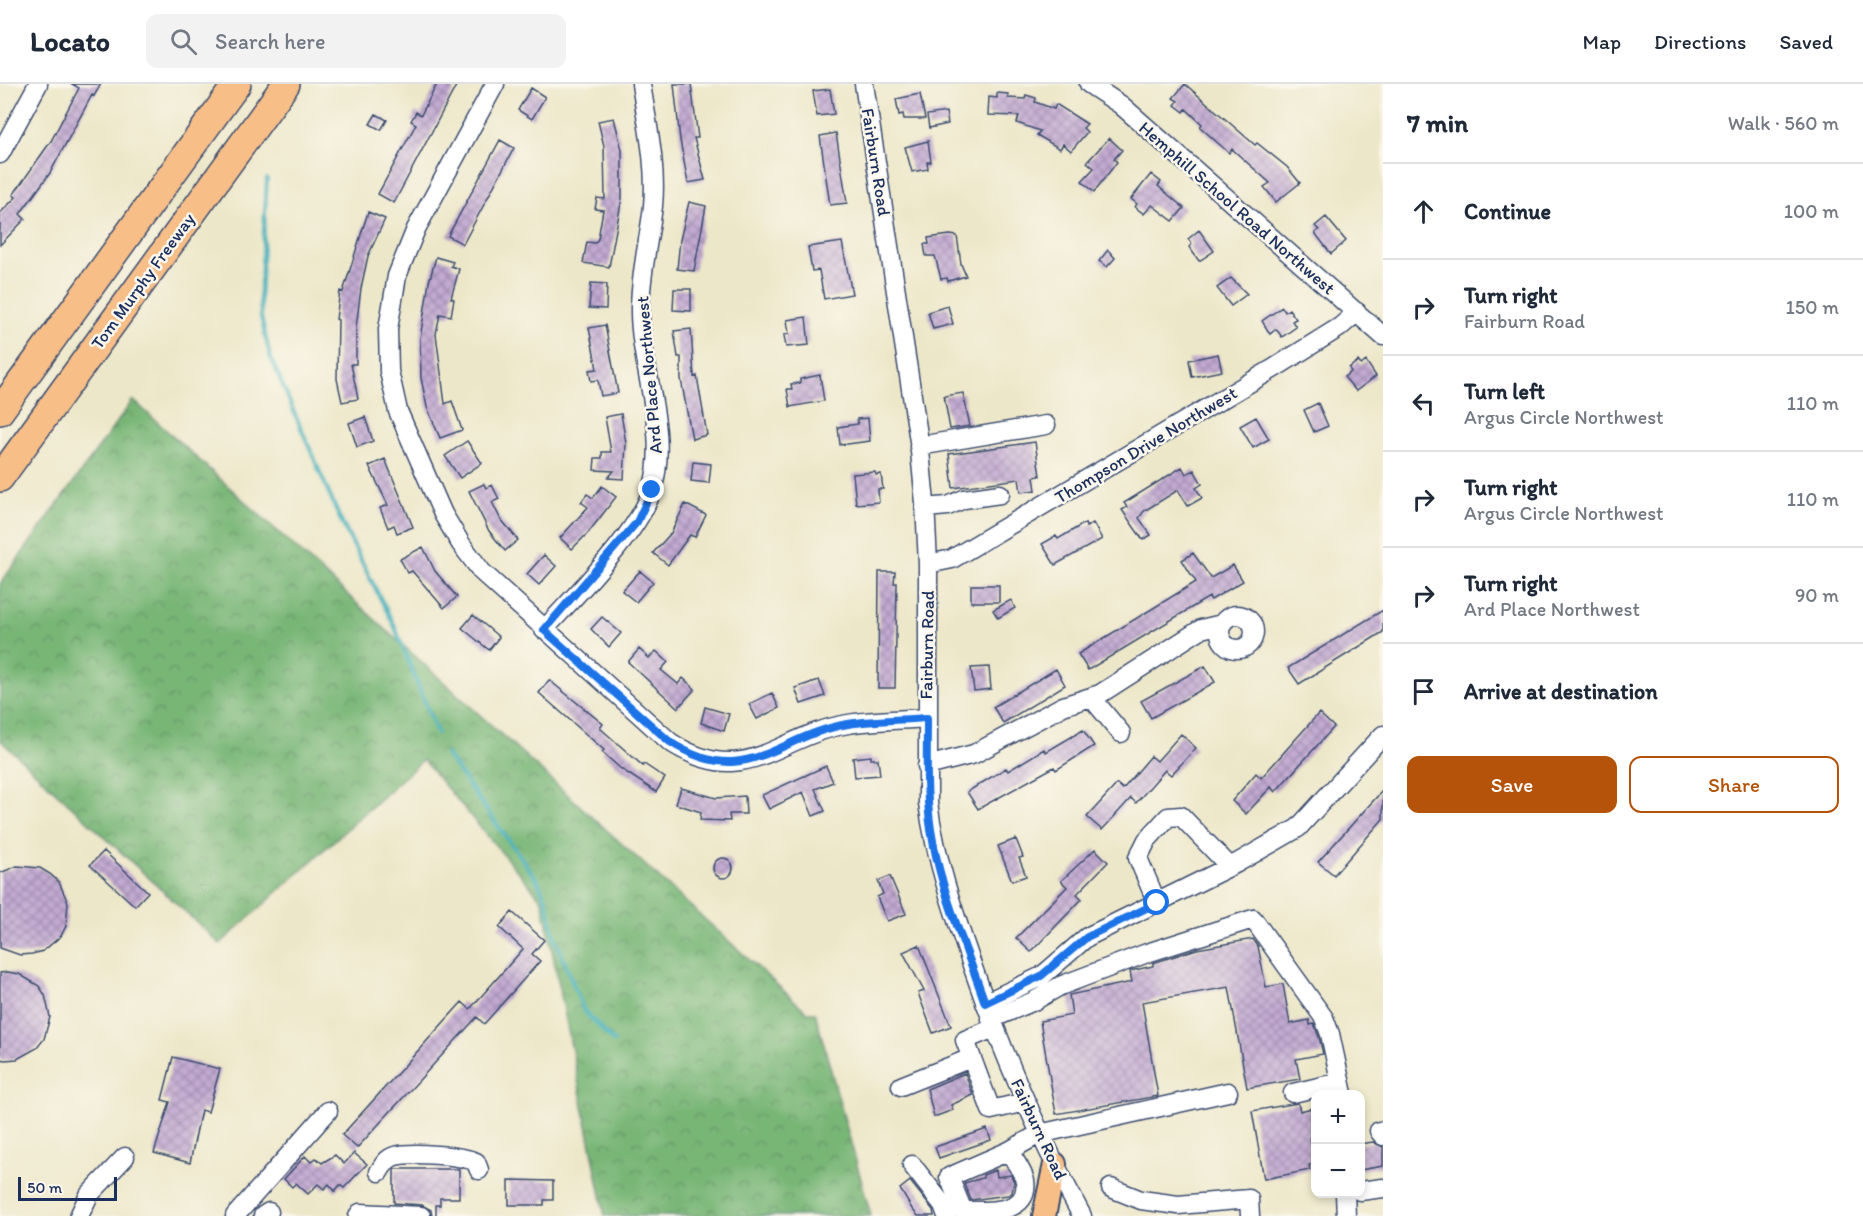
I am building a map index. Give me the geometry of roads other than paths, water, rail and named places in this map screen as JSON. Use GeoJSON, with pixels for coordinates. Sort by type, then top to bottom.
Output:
{"type":"FeatureCollection","features":[{"type":"Feature","properties":{"kind":"highway"},"geometry":{"type":"LineString","coordinates":[[0,411],[237,84]]}},
{"type":"Feature","properties":{"kind":"highway","name":"Tom Murphy Freeway"},"geometry":{"type":"LineString","coordinates":[[0,478],[286,84]]}},
{"type":"Feature","properties":{"kind":"main road"},"geometry":{"type":"LineString","coordinates":[[1044,1216],[1054,1164]]}},
{"type":"Feature","properties":{"kind":"street"},"geometry":{"type":"LineString","coordinates":[[0,154],[38,84]]}},
{"type":"Feature","properties":{"kind":"street"},"geometry":{"type":"LineString","coordinates":[[495,84],[416,229],[397,276],[388,329],[389,371],[398,411],[409,443],[455,534],[483,572],[544,630],[670,742],[689,754],[708,760],[732,763],[754,760],[811,735],[848,724],[927,718]]}},
{"type":"Feature","properties":{"kind":"street","name":"Ard Place Northwest"},"geometry":{"type":"LineString","coordinates":[[544,630],[637,522],[652,490],[656,469],[657,436],[640,310],[642,274],[653,205],[654,169],[641,84]]}},
{"type":"Feature","properties":{"kind":"street","name":"Fairburn Road"},"geometry":{"type":"LineString","coordinates":[[864,84],[919,446],[928,564],[927,766],[929,812],[941,878],[990,1017],[1025,1102],[1082,1216]]}},
{"type":"Feature","properties":{"kind":"street","name":"Hemphill School Road Northwest"},"geometry":{"type":"LineString","coordinates":[[1090,84],[1121,105],[1383,336]]}},
{"type":"Feature","properties":{"kind":"street","name":"Thompson Drive Northwest"},"geometry":{"type":"LineString","coordinates":[[928,564],[952,560],[1276,367],[1340,327],[1357,312]]}},
{"type":"Feature","properties":{"kind":"street"},"geometry":{"type":"LineString","coordinates":[[919,446],[1046,425]]}},
{"type":"Feature","properties":{"kind":"street"},"geometry":{"type":"LineString","coordinates":[[925,508],[948,506],[964,499],[1000,494]]}},
{"type":"Feature","properties":{"kind":"street"},"geometry":{"type":"LineString","coordinates":[[927,766],[974,754],[1063,706],[1100,694],[1201,629],[1222,624]]}},
{"type":"Feature","properties":{"kind":"street"},"geometry":{"type":"LineString","coordinates":[[1091,697],[1121,733]]}},
{"type":"Feature","properties":{"kind":"street"},"geometry":{"type":"LineString","coordinates":[[1025,1102],[991,1110],[965,1040],[1087,937],[1230,867],[1298,828],[1383,735]]}},
{"type":"Feature","properties":{"kind":"street"},"geometry":{"type":"LineString","coordinates":[[1157,903],[1138,858],[1147,840],[1168,817],[1180,816],[1230,867]]}},
{"type":"Feature","properties":{"kind":"street"},"geometry":{"type":"LineString","coordinates":[[990,1017],[1082,977],[1158,949],[1253,919],[1324,1018],[1330,1034],[1342,1088],[1293,1093]]}},
{"type":"Feature","properties":{"kind":"street"},"geometry":{"type":"LineString","coordinates":[[901,1086],[971,1058]]}},
{"type":"Feature","properties":{"kind":"street"},"geometry":{"type":"LineString","coordinates":[[1009,1151],[1025,1179],[1024,1196],[1015,1206],[994,1214],[963,1211],[949,1177],[1009,1151],[1039,1134],[1228,1092]]}},
{"type":"Feature","properties":{"kind":"street"},"geometry":{"type":"LineString","coordinates":[[235,1216],[328,1111]]}},
{"type":"Feature","properties":{"kind":"street"},"geometry":{"type":"LineString","coordinates":[[379,1172],[385,1162],[395,1156],[464,1156],[476,1162],[479,1170]]}},
{"type":"Feature","properties":{"kind":"street"},"geometry":{"type":"LineString","coordinates":[[79,1216],[89,1195],[125,1157]]}},
{"type":"Feature","properties":{"kind":"street"},"geometry":{"type":"LineString","coordinates":[[912,1166],[943,1205],[947,1216]]}},
{"type":"Feature","properties":{"kind":"street"},"geometry":{"type":"LineString","coordinates":[[1111,1188],[1141,1200],[1178,1205],[1249,1199],[1250,1216]]}},
{"type":"Feature","properties":{"kind":"street"},"geometry":{"type":"LineString","coordinates":[[1365,1190],[1383,1188]]}},
{"type":"Feature","properties":{"kind":"street"},"geometry":{"type":"LineString","coordinates":[[1344,1198],[1346,1216]]}},
{"type":"Feature","properties":{"kind":"street"},"geometry":{"type":"LineString","coordinates":[[358,1216],[360,1213],[421,1216]]}},
{"type":"Feature","properties":{"kind":"waterway"},"geometry":{"type":"LineString","coordinates":[[267,179],[260,298],[261,317],[270,356],[340,519],[394,625],[437,733]]}},
{"type":"Feature","properties":{"kind":"waterway"},"geometry":{"type":"LineString","coordinates":[[446,754],[538,881],[546,900],[555,938],[584,1011],[614,1042]]}}]}
